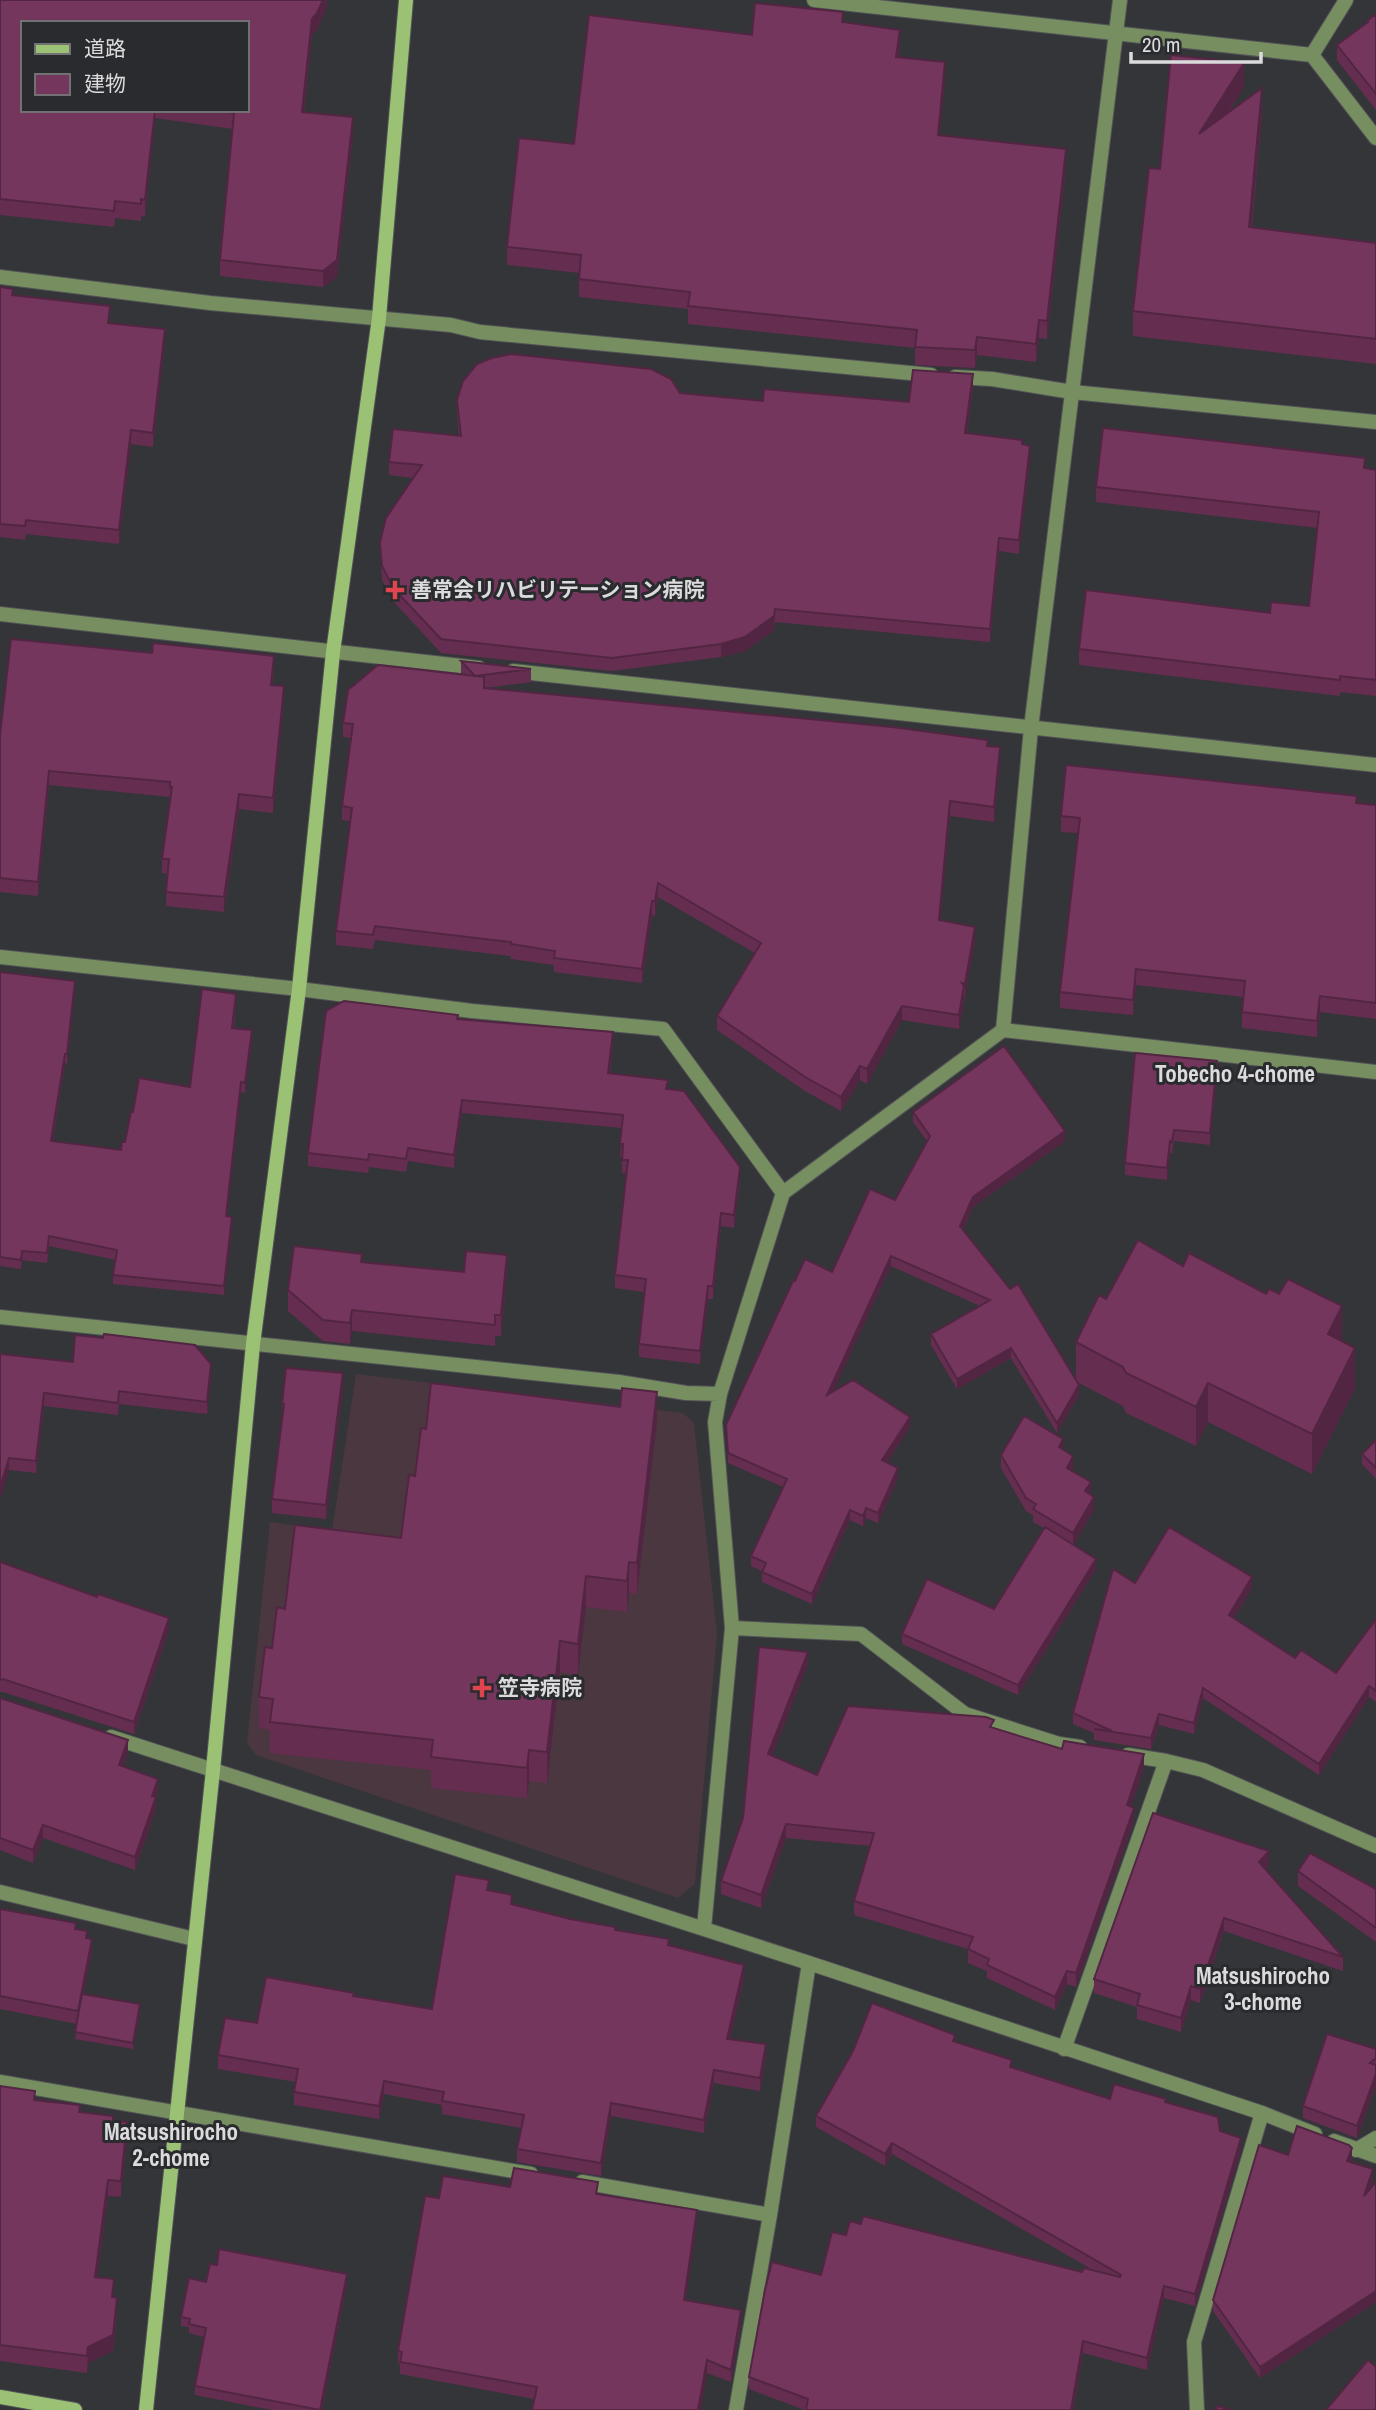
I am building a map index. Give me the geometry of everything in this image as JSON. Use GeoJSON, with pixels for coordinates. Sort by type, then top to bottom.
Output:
{"type":"FeatureCollection","features":[{"type":"Feature","properties":{"kind":"street"},"geometry":{"type":"LineString","coordinates":[[146,2410],[213,1770],[253,1344],[299,989],[333,652],[379,318],[406,0]]}},
{"type":"Feature","properties":{"kind":"street"},"geometry":{"type":"LineString","coordinates":[[814,0],[1312,55],[1376,138]]}},
{"type":"Feature","properties":{"kind":"street"},"geometry":{"type":"LineString","coordinates":[[1003,1031],[1031,728],[1120,0]]}},
{"type":"Feature","properties":{"kind":"street"},"geometry":{"type":"LineString","coordinates":[[1312,55],[1346,0]]}},
{"type":"Feature","properties":{"kind":"street"},"geometry":{"type":"LineString","coordinates":[[0,277],[210,303],[451,325],[494,334],[910,374],[992,379],[1072,392],[1376,422]]}},
{"type":"Feature","properties":{"kind":"street"},"geometry":{"type":"LineString","coordinates":[[0,614],[1376,765]]}},
{"type":"Feature","properties":{"kind":"street"},"geometry":{"type":"LineString","coordinates":[[0,957],[299,989],[472,1011],[663,1029],[783,1193]]}},
{"type":"Feature","properties":{"kind":"street"},"geometry":{"type":"LineString","coordinates":[[704,1928],[732,1629],[715,1422],[720,1394],[783,1193],[1003,1031],[1376,1072]]}},
{"type":"Feature","properties":{"kind":"street"},"geometry":{"type":"LineString","coordinates":[[0,1317],[619,1382],[686,1393],[720,1394]]}},
{"type":"Feature","properties":{"kind":"street"},"geometry":{"type":"LineString","coordinates":[[732,1629],[861,1634],[965,1714],[1059,1744],[1166,1761],[1203,1770],[1376,1846]]}},
{"type":"Feature","properties":{"kind":"street"},"geometry":{"type":"LineString","coordinates":[[93,1731],[809,1962],[1262,2113],[1376,2156]]}},
{"type":"Feature","properties":{"kind":"street"},"geometry":{"type":"LineString","coordinates":[[1064,2049],[1166,1761]]}},
{"type":"Feature","properties":{"kind":"street"},"geometry":{"type":"LineString","coordinates":[[0,1892],[194,1939]]}},
{"type":"Feature","properties":{"kind":"street"},"geometry":{"type":"LineString","coordinates":[[736,2410],[770,2215],[809,1962]]}},
{"type":"Feature","properties":{"kind":"street"},"geometry":{"type":"LineString","coordinates":[[0,2082],[770,2215]]}},
{"type":"Feature","properties":{"kind":"street"},"geometry":{"type":"LineString","coordinates":[[1197,2410],[1194,2342],[1262,2113]]}},
{"type":"Feature","properties":{"kind":"street"},"geometry":{"type":"LineString","coordinates":[[1356,2150],[1376,2138]]}},
{"type":"Feature","properties":{"kind":"street"},"geometry":{"type":"LineString","coordinates":[[0,2397],[75,2410]]}},
{"type":"Feature","properties":{"kind":"shaded area","name":"笠寺病院"},"geometry":{"type":"Polygon","coordinates":[[[356,1374],[683,1413],[694,1423],[717,1634],[695,1884],[678,1898],[256,1755],[247,1743],[270,1522],[332,1531],[356,1374]]]}},
{"type":"Feature","properties":{"kind":"building"},"geometry":{"type":"Polygon","coordinates":[[[0,0],[323,0],[312,19],[302,112],[353,117],[337,260],[323,271],[220,260],[234,113],[228,112],[248,112],[248,21],[21,21],[21,112],[155,112],[145,200],[141,199],[141,204],[115,201],[114,211],[0,199],[0,0]]]}},
{"type":"Feature","properties":{"kind":"building"},"geometry":{"type":"Polygon","coordinates":[[[755,3],[843,12],[842,22],[900,30],[896,57],[945,62],[938,135],[1066,149],[1047,321],[1039,320],[1036,344],[977,337],[975,350],[915,347],[917,330],[688,306],[690,292],[579,279],[581,255],[507,247],[519,138],[574,144],[589,15],[752,35],[755,3]]]}},
{"type":"Feature","properties":{"kind":"building"},"geometry":{"type":"Polygon","coordinates":[[[1376,14],[1376,94],[1337,45],[1376,14]]]}},
{"type":"Feature","properties":{"kind":"building"},"geometry":{"type":"Polygon","coordinates":[[[1171,55],[1244,63],[1199,134],[1262,88],[1249,227],[1376,243],[1376,339],[1133,311],[1149,168],[1160,169],[1171,55]]]}},
{"type":"Feature","properties":{"kind":"building"},"geometry":{"type":"Polygon","coordinates":[[[0,287],[13,289],[12,295],[110,306],[108,323],[165,329],[153,433],[131,430],[119,530],[26,520],[25,526],[0,524],[0,287]]]}},
{"type":"Feature","properties":{"kind":"building"},"geometry":{"type":"Polygon","coordinates":[[[511,354],[651,369],[671,379],[680,393],[763,401],[764,389],[909,402],[913,370],[973,374],[965,433],[1022,440],[1022,444],[1030,446],[1019,540],[999,538],[990,629],[775,609],[774,616],[745,637],[721,644],[612,658],[441,639],[394,589],[382,566],[380,542],[386,518],[422,465],[389,462],[393,429],[461,436],[457,400],[463,381],[477,364],[511,354]]]}},
{"type":"Feature","properties":{"kind":"building"},"geometry":{"type":"Polygon","coordinates":[[[1103,428],[1365,458],[1364,468],[1376,470],[1376,680],[1340,676],[1340,680],[1079,649],[1086,590],[1270,613],[1271,602],[1309,606],[1319,512],[1096,487],[1103,428]]]}},
{"type":"Feature","properties":{"kind":"building"},"geometry":{"type":"Polygon","coordinates":[[[11,639],[152,653],[153,643],[274,656],[271,685],[284,686],[273,798],[239,794],[224,897],[166,892],[169,859],[162,859],[172,787],[170,782],[49,771],[38,882],[0,878],[0,735],[11,639]]]}},
{"type":"Feature","properties":{"kind":"building"},"geometry":{"type":"Polygon","coordinates":[[[461,661],[531,669],[475,676],[461,661]]]}},
{"type":"Feature","properties":{"kind":"building"},"geometry":{"type":"Polygon","coordinates":[[[378,665],[484,677],[484,688],[892,727],[988,740],[987,746],[1000,747],[994,807],[950,801],[939,920],[975,927],[965,984],[962,983],[964,986],[959,1015],[902,1006],[867,1069],[860,1066],[841,1097],[805,1077],[717,1016],[761,943],[658,883],[655,901],[652,901],[642,969],[554,958],[555,951],[511,942],[375,926],[373,935],[336,931],[352,808],[342,806],[353,724],[343,723],[348,690],[378,665]]]}},
{"type":"Feature","properties":{"kind":"building"},"geometry":{"type":"Polygon","coordinates":[[[1066,765],[1357,796],[1356,803],[1376,805],[1376,1003],[1320,996],[1317,1021],[1242,1012],[1245,981],[1136,969],[1133,1000],[1060,992],[1080,818],[1061,816],[1066,765]]]}},
{"type":"Feature","properties":{"kind":"building"},"geometry":{"type":"Polygon","coordinates":[[[0,972],[75,981],[67,1054],[51,1141],[121,1150],[133,1112],[139,1078],[190,1087],[202,989],[236,994],[232,1028],[252,1030],[245,1083],[241,1082],[226,1216],[232,1217],[224,1286],[113,1275],[117,1250],[49,1236],[47,1253],[22,1251],[21,1260],[0,1257],[0,972]]]}},
{"type":"Feature","properties":{"kind":"building"},"geometry":{"type":"Polygon","coordinates":[[[344,1001],[458,1015],[457,1019],[613,1032],[608,1073],[668,1080],[666,1089],[684,1091],[740,1167],[734,1215],[721,1213],[713,1286],[708,1286],[700,1351],[639,1344],[646,1279],[615,1275],[628,1160],[622,1160],[623,1144],[620,1144],[623,1115],[462,1100],[454,1155],[408,1148],[406,1159],[369,1154],[368,1160],[308,1153],[326,1011],[344,1001]]]}},
{"type":"Feature","properties":{"kind":"building"},"geometry":{"type":"Polygon","coordinates":[[[1004,1046],[1065,1131],[973,1197],[960,1226],[1010,1289],[1018,1284],[1079,1385],[1057,1423],[1011,1348],[957,1379],[931,1334],[990,1300],[891,1256],[827,1395],[853,1380],[910,1417],[882,1460],[898,1468],[878,1513],[866,1508],[863,1516],[850,1510],[812,1594],[762,1572],[766,1563],[751,1556],[787,1479],[728,1453],[726,1425],[805,1259],[832,1272],[870,1189],[895,1200],[930,1136],[913,1112],[1004,1046]]]}},
{"type":"Feature","properties":{"kind":"building"},"geometry":{"type":"Polygon","coordinates":[[[1135,1053],[1217,1061],[1210,1133],[1174,1130],[1167,1168],[1125,1163],[1135,1053]]]}},
{"type":"Feature","properties":{"kind":"building"},"geometry":{"type":"Polygon","coordinates":[[[1138,1240],[1183,1266],[1189,1253],[1266,1294],[1269,1289],[1279,1294],[1288,1279],[1342,1306],[1328,1334],[1355,1348],[1312,1434],[1208,1383],[1196,1407],[1126,1373],[1123,1367],[1076,1342],[1099,1295],[1106,1299],[1138,1240]]]}},
{"type":"Feature","properties":{"kind":"building"},"geometry":{"type":"Polygon","coordinates":[[[294,1246],[362,1254],[361,1262],[464,1272],[466,1251],[507,1255],[501,1315],[495,1315],[495,1325],[352,1310],[350,1323],[323,1320],[288,1290],[294,1246]]]}},
{"type":"Feature","properties":{"kind":"building"},"geometry":{"type":"Polygon","coordinates":[[[104,1334],[195,1345],[211,1364],[207,1402],[119,1391],[118,1403],[44,1393],[36,1461],[9,1458],[0,1487],[0,1354],[73,1362],[75,1335],[103,1338],[104,1334]]]}},
{"type":"Feature","properties":{"kind":"building"},"geometry":{"type":"Polygon","coordinates":[[[286,1368],[343,1373],[326,1505],[272,1499],[286,1368]]]}},
{"type":"Feature","properties":{"kind":"building","name":"笠寺病院"},"geometry":{"type":"Polygon","coordinates":[[[431,1383],[620,1407],[622,1388],[657,1392],[637,1563],[629,1562],[627,1581],[586,1576],[578,1644],[560,1641],[547,1752],[529,1750],[527,1768],[431,1757],[433,1740],[270,1722],[273,1699],[259,1697],[265,1647],[272,1648],[277,1607],[285,1609],[295,1525],[401,1538],[409,1475],[415,1476],[421,1428],[426,1429],[431,1383]]]}},
{"type":"Feature","properties":{"kind":"building"},"geometry":{"type":"Polygon","coordinates":[[[1024,1416],[1063,1439],[1059,1447],[1073,1456],[1067,1468],[1091,1482],[1085,1491],[1094,1497],[1073,1533],[1033,1509],[1036,1504],[1026,1498],[1001,1455],[1024,1416]]]}},
{"type":"Feature","properties":{"kind":"building"},"geometry":{"type":"Polygon","coordinates":[[[1376,1440],[1376,1468],[1362,1454],[1376,1440]]]}},
{"type":"Feature","properties":{"kind":"building"},"geometry":{"type":"Polygon","coordinates":[[[1045,1527],[1096,1559],[1018,1685],[902,1634],[927,1579],[994,1609],[1045,1527]]]}},
{"type":"Feature","properties":{"kind":"building"},"geometry":{"type":"Polygon","coordinates":[[[1169,1527],[1252,1577],[1229,1615],[1295,1658],[1301,1650],[1336,1673],[1376,1619],[1376,1691],[1369,1686],[1319,1764],[1203,1688],[1194,1723],[1159,1714],[1151,1738],[1094,1729],[1112,1731],[1073,1713],[1113,1569],[1135,1583],[1169,1527]]]}},
{"type":"Feature","properties":{"kind":"building"},"geometry":{"type":"Polygon","coordinates":[[[0,1562],[97,1597],[98,1594],[169,1618],[134,1722],[0,1680],[0,1562]]]}},
{"type":"Feature","properties":{"kind":"building"},"geometry":{"type":"Polygon","coordinates":[[[759,1647],[808,1652],[768,1754],[817,1775],[848,1706],[986,1717],[994,1720],[990,1727],[1062,1749],[1064,1741],[1144,1754],[1127,1805],[1134,1808],[1076,1973],[1067,1971],[1055,1997],[987,1965],[989,1959],[968,1949],[973,1937],[854,1901],[874,1833],[786,1824],[761,1895],[721,1881],[743,1818],[759,1647]]]}},
{"type":"Feature","properties":{"kind":"building"},"geometry":{"type":"Polygon","coordinates":[[[0,1698],[128,1740],[119,1765],[158,1779],[152,1796],[156,1797],[135,1857],[43,1825],[33,1850],[0,1838],[0,1698]]]}},
{"type":"Feature","properties":{"kind":"building"},"geometry":{"type":"Polygon","coordinates":[[[1153,1813],[1269,1851],[1259,1862],[1343,1957],[1224,1918],[1200,1989],[1191,1986],[1181,2018],[1137,2005],[1140,1994],[1094,1979],[1153,1813]]]}},
{"type":"Feature","properties":{"kind":"building"},"geometry":{"type":"Polygon","coordinates":[[[1310,1853],[1376,1889],[1376,1928],[1298,1871],[1310,1853]]]}},
{"type":"Feature","properties":{"kind":"building"},"geometry":{"type":"Polygon","coordinates":[[[455,1874],[489,1880],[487,1890],[512,1895],[511,1904],[615,1927],[615,1930],[669,1939],[668,1945],[744,1965],[727,2039],[766,2044],[760,2078],[714,2070],[704,2120],[611,2103],[601,2163],[517,2149],[524,2115],[442,2101],[444,2092],[384,2081],[379,2106],[294,2092],[298,2069],[218,2055],[225,2018],[257,2023],[266,1977],[354,1993],[353,1996],[432,2009],[455,1874]]]}},
{"type":"Feature","properties":{"kind":"building"},"geometry":{"type":"Polygon","coordinates":[[[0,1909],[76,1923],[75,1929],[87,1931],[86,1938],[92,1939],[78,2011],[0,1996],[0,1909]]]}},
{"type":"Feature","properties":{"kind":"building"},"geometry":{"type":"Polygon","coordinates":[[[82,1994],[140,2004],[133,2043],[75,2032],[82,1994]]]}},
{"type":"Feature","properties":{"kind":"building"},"geometry":{"type":"Polygon","coordinates":[[[872,2003],[955,2035],[953,2041],[1012,2060],[1010,2067],[1110,2099],[1114,2084],[1166,2099],[1165,2102],[1218,2117],[1220,2131],[1241,2138],[1195,2294],[1164,2286],[1147,2358],[1083,2341],[1071,2410],[806,2410],[808,2399],[749,2377],[772,2262],[821,2275],[832,2232],[846,2235],[850,2221],[861,2224],[863,2216],[1082,2272],[1084,2268],[1120,2277],[1121,2275],[892,2143],[885,2154],[816,2116],[853,2051],[872,2003]]]}},
{"type":"Feature","properties":{"kind":"building"},"geometry":{"type":"Polygon","coordinates":[[[1327,2034],[1376,2049],[1376,2058],[1370,2063],[1376,2065],[1376,2074],[1357,2126],[1303,2106],[1327,2034]]]}},
{"type":"Feature","properties":{"kind":"building"},"geometry":{"type":"Polygon","coordinates":[[[0,2086],[35,2091],[34,2100],[80,2105],[79,2112],[113,2116],[113,2120],[127,2122],[121,2181],[108,2180],[95,2277],[114,2279],[112,2297],[117,2298],[113,2335],[88,2347],[87,2356],[0,2345],[0,2086]]]}},
{"type":"Feature","properties":{"kind":"building"},"geometry":{"type":"Polygon","coordinates":[[[1297,2126],[1349,2145],[1352,2148],[1347,2161],[1373,2169],[1364,2196],[1376,2182],[1376,2291],[1260,2367],[1213,2300],[1259,2145],[1288,2155],[1297,2126]]]}},
{"type":"Feature","properties":{"kind":"building"},"geometry":{"type":"Polygon","coordinates":[[[514,2168],[598,2182],[596,2194],[697,2210],[684,2300],[741,2310],[731,2370],[707,2360],[698,2410],[532,2410],[537,2387],[400,2362],[402,2352],[398,2351],[425,2196],[439,2198],[443,2176],[510,2187],[514,2168]]]}},
{"type":"Feature","properties":{"kind":"building"},"geometry":{"type":"Polygon","coordinates":[[[219,2249],[347,2274],[320,2410],[195,2386],[206,2328],[189,2324],[190,2319],[181,2317],[189,2278],[206,2282],[210,2264],[217,2265],[219,2249]]]}},
{"type":"Feature","properties":{"kind":"building"},"geometry":{"type":"Polygon","coordinates":[[[1368,2360],[1376,2367],[1376,2410],[1326,2410],[1368,2360]]]}},
{"type":"Feature","properties":{"kind":"place","name":"善常会リハビリテーション病院"},"geometry":{"type":"Point","coordinates":[395,590]}},
{"type":"Feature","properties":{"kind":"place","name":"笠寺病院"},"geometry":{"type":"Point","coordinates":[482,1688]}},
{"type":"Feature","properties":{"kind":"district","name":"Tobecho 4-chome"},"geometry":{"type":"Point","coordinates":[1235,1074]}},
{"type":"Feature","properties":{"kind":"district","name":"Matsushirocho 3-chome"},"geometry":{"type":"Point","coordinates":[1263,1989]}},
{"type":"Feature","properties":{"kind":"district","name":"Matsushirocho 2-chome"},"geometry":{"type":"Point","coordinates":[171,2145]}}]}
